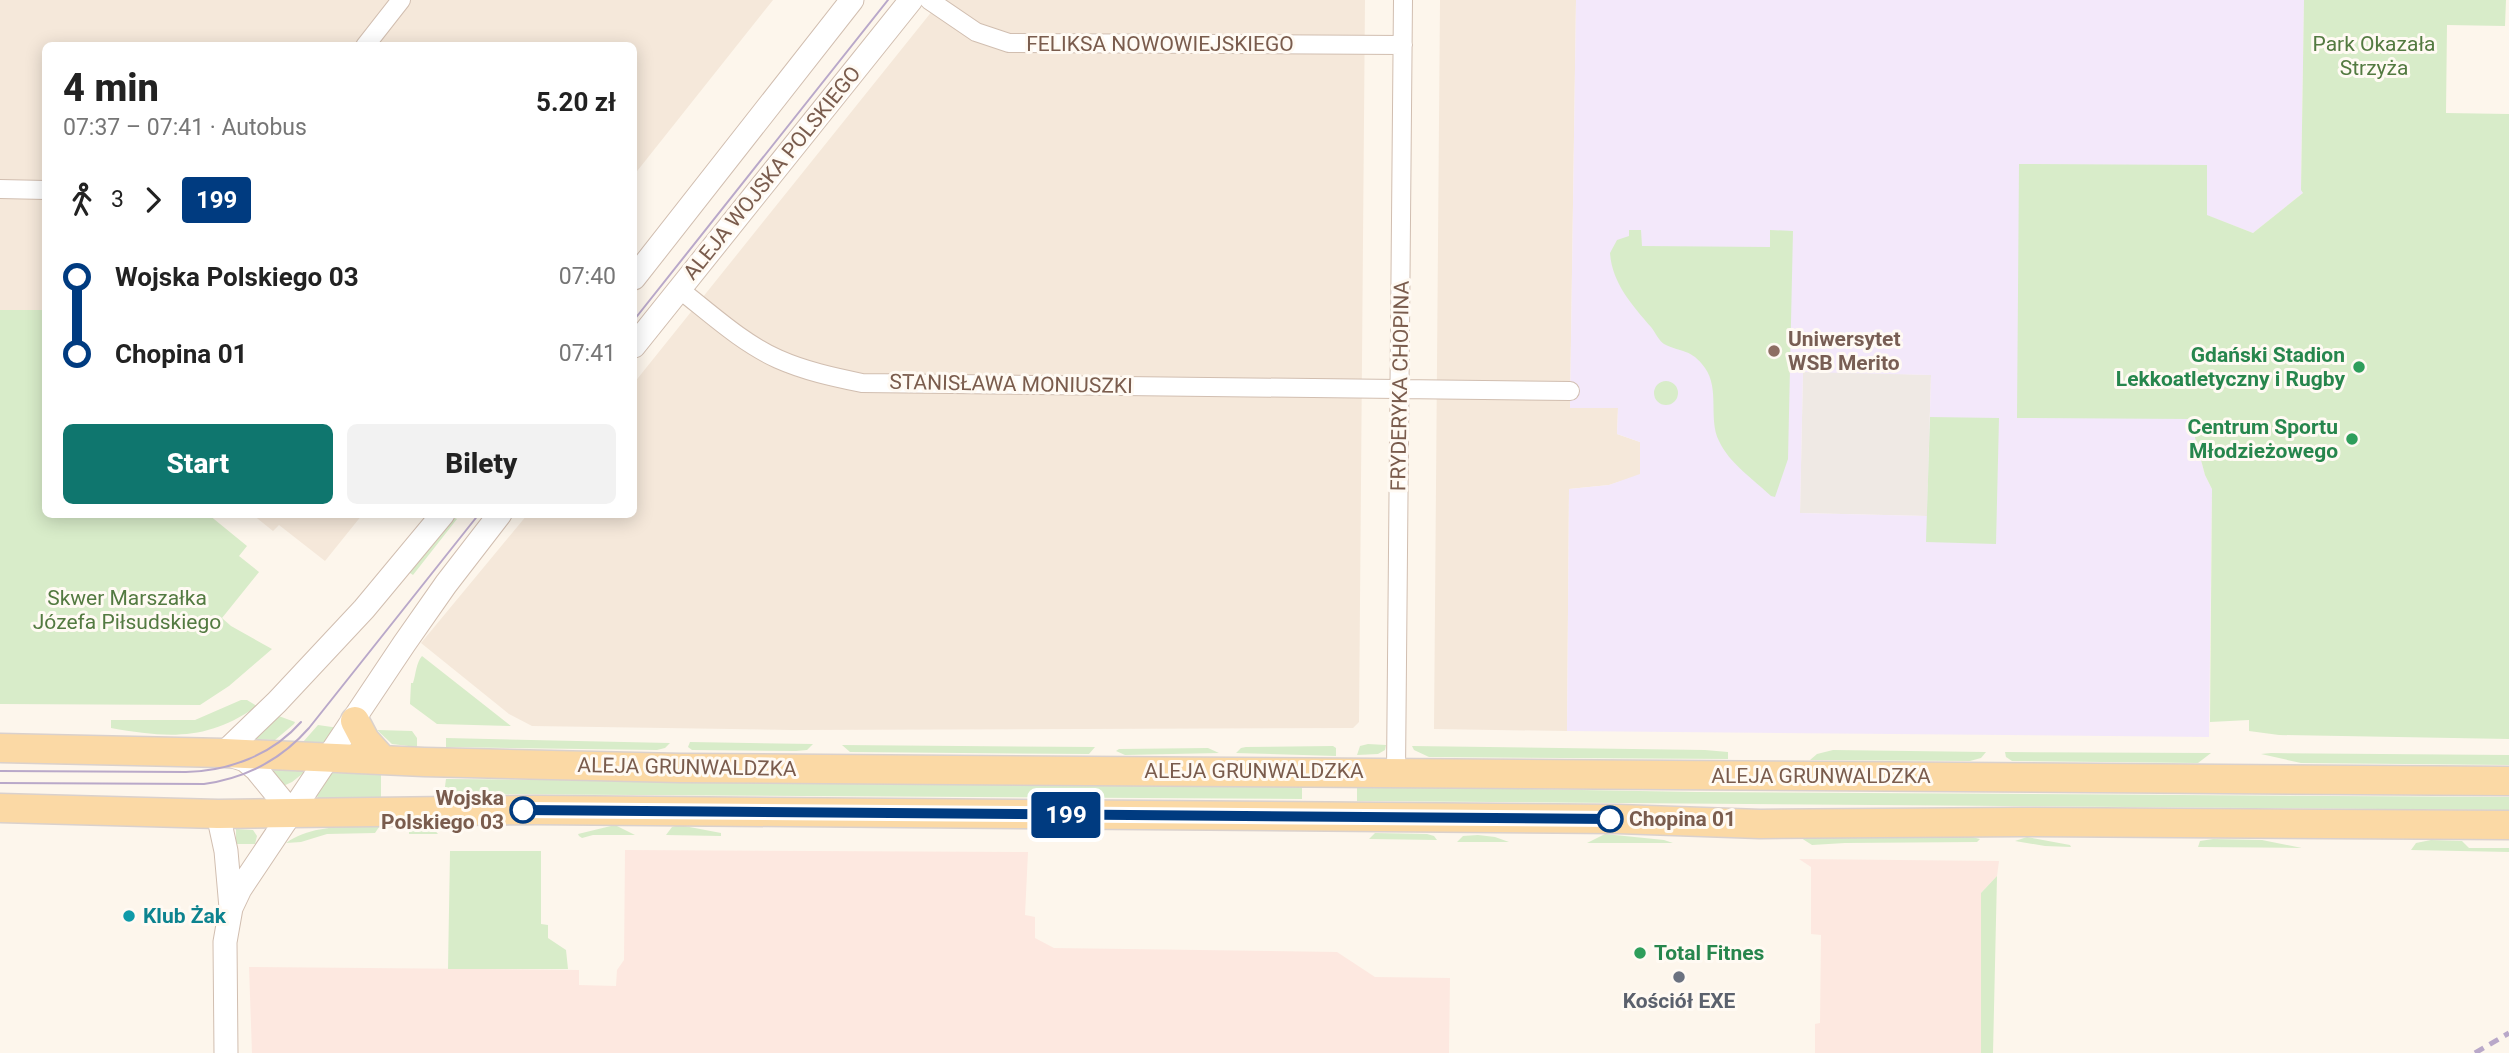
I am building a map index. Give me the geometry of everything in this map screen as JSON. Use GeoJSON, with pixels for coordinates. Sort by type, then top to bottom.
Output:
{"type":"FeatureCollection","features":[{"type":"Feature","properties":{"kind":"main road"},"geometry":{"type":"LineString","coordinates":[[355,721],[365,740],[383,760]]}},
{"type":"Feature","properties":{"kind":"main road","name":"ALEJA GRUNWALDZKA"},"geometry":{"type":"LineString","coordinates":[[0,748],[680,768],[2509,781]]}},
{"type":"Feature","properties":{"kind":"main road","name":"ALEJA GRUNWALDZKA"},"geometry":{"type":"LineString","coordinates":[[0,808],[218,814],[572,810],[1618,819],[1760,824],[2021,822],[2509,825]]}},
{"type":"Feature","properties":{"kind":"street","name":"ALEJA WOJSKA POLSKIEGO"},"geometry":{"type":"LineString","coordinates":[[637,274],[852,0]]}},
{"type":"Feature","properties":{"kind":"street","name":"ALEJA WOJSKA POLSKIEGO"},"geometry":{"type":"LineString","coordinates":[[637,342],[911,0]]}},
{"type":"Feature","properties":{"kind":"street","name":"FELIKSA NOWOWIEJSKIEGO"},"geometry":{"type":"LineString","coordinates":[[929,0],[976,32],[1009,43],[1403,45]]}},
{"type":"Feature","properties":{"kind":"street","name":"FRYDERYKA CHOPINA"},"geometry":{"type":"LineString","coordinates":[[1396,772],[1404,0]]}},
{"type":"Feature","properties":{"kind":"street"},"geometry":{"type":"LineString","coordinates":[[368,42],[392,3]]}},
{"type":"Feature","properties":{"kind":"street"},"geometry":{"type":"LineString","coordinates":[[0,189],[42,190]]}},
{"type":"Feature","properties":{"kind":"street","name":"STANISŁAWA MONIUSZKI"},"geometry":{"type":"LineString","coordinates":[[679,289],[719,321],[775,358],[820,374],[862,383],[1570,391]]}},
{"type":"Feature","properties":{"kind":"street"},"geometry":{"type":"LineString","coordinates":[[292,813],[256,769],[245,760],[224,753],[277,702],[364,609],[440,518]]}},
{"type":"Feature","properties":{"kind":"street"},"geometry":{"type":"LineString","coordinates":[[231,908],[240,889],[446,584],[497,518]]}},
{"type":"Feature","properties":{"kind":"street"},"geometry":{"type":"LineString","coordinates":[[218,814],[226,851],[231,908],[225,942],[226,1053]]}},
{"type":"Feature","properties":{"kind":"shaded area"},"geometry":{"type":"Polygon","coordinates":[[[0,0],[773,0],[637,171],[637,42],[42,42],[42,310],[0,310],[0,0]]]}},
{"type":"Feature","properties":{"kind":"shaded area"},"geometry":{"type":"Polygon","coordinates":[[[941,0],[1365,0],[1359,722],[1353,728],[793,730],[532,726],[509,714],[421,643],[525,518],[637,518],[637,379],[941,0]]]}},
{"type":"Feature","properties":{"kind":"shaded area"},"geometry":{"type":"Polygon","coordinates":[[[1440,0],[1576,0],[1570,407],[1618,408],[1617,434],[1640,442],[1640,475],[1609,485],[1569,489],[1567,731],[1434,729],[1440,0]]]}},
{"type":"Feature","properties":{"kind":"shaded area"},"geometry":{"type":"Polygon","coordinates":[[[1576,0],[2304,0],[2303,193],[2253,233],[2206,215],[2207,165],[2019,165],[2190,419],[2205,475],[2212,489],[2209,737],[1567,731],[1569,489],[1609,485],[1640,474],[1640,442],[1617,434],[1618,408],[1570,408],[1576,0]],[[1803,372],[1800,513],[1927,516],[1931,375],[1803,372]]]}},
{"type":"Feature","properties":{"kind":"shaded area"},"geometry":{"type":"Polygon","coordinates":[[[1803,371],[1931,375],[1927,516],[1800,513],[1803,371]]]}},
{"type":"Feature","properties":{"kind":"shaded area"},"geometry":{"type":"Polygon","coordinates":[[[257,518],[360,518],[325,561],[279,525],[273,531],[257,518]]]}},
{"type":"Feature","properties":{"kind":"shaded area"},"geometry":{"type":"Polygon","coordinates":[[[625,850],[1028,852],[1025,915],[1035,917],[1035,938],[1054,948],[1337,952],[1375,977],[1450,978],[1449,1053],[252,1053],[249,967],[579,970],[579,985],[616,986],[617,970],[624,960],[625,850]]]}},
{"type":"Feature","properties":{"kind":"shaded area"},"geometry":{"type":"Polygon","coordinates":[[[1799,859],[1999,861],[1997,876],[1981,893],[1981,1053],[1815,1053],[1815,1024],[1820,1023],[1821,935],[1811,934],[1811,867],[1799,859]]]}},
{"type":"Feature","properties":{"kind":"green space","name":"Centrum Sportu Młodzieżowego"},"geometry":{"type":"Polygon","coordinates":[[[2304,0],[2506,0],[2505,26],[2447,25],[2446,113],[2509,114],[2509,739],[2279,735],[2249,731],[2249,720],[2210,722],[2212,489],[2205,475],[2190,419],[2017,418],[2019,164],[2207,165],[2207,215],[2253,233],[2303,193],[2304,0]]]}},
{"type":"Feature","properties":{"kind":"green space"},"geometry":{"type":"Polygon","coordinates":[[[1629,230],[1641,230],[1642,246],[1770,247],[1770,230],[1793,231],[1788,459],[1775,497],[1735,464],[1723,449],[1714,423],[1712,385],[1705,368],[1690,354],[1662,343],[1619,284],[1610,253],[1617,240],[1629,236],[1629,230]]]}},
{"type":"Feature","properties":{"kind":"green space","name":"Skwer Marszałka Józefa Piłsudskiego"},"geometry":{"type":"Polygon","coordinates":[[[0,310],[42,310],[42,518],[213,518],[247,546],[239,556],[259,572],[222,618],[272,649],[229,686],[200,705],[0,704],[0,310]]]}},
{"type":"Feature","properties":{"kind":"green space"},"geometry":{"type":"Polygon","coordinates":[[[1666,381],[1675,384],[1678,393],[1675,402],[1666,405],[1657,402],[1654,393],[1657,384],[1666,381]]]}},
{"type":"Feature","properties":{"kind":"green space"},"geometry":{"type":"Polygon","coordinates":[[[1930,417],[1999,418],[1996,544],[1926,542],[1930,417]]]}},
{"type":"Feature","properties":{"kind":"green space"},"geometry":{"type":"Polygon","coordinates":[[[455,518],[457,519],[413,575],[407,571],[455,518]]]}},
{"type":"Feature","properties":{"kind":"green space"},"geometry":{"type":"Polygon","coordinates":[[[422,656],[511,726],[437,724],[410,704],[411,683],[422,656]]]}},
{"type":"Feature","properties":{"kind":"green space"},"geometry":{"type":"Polygon","coordinates":[[[241,700],[247,700],[257,706],[222,726],[204,731],[169,735],[111,728],[111,720],[195,720],[241,700]]]}},
{"type":"Feature","properties":{"kind":"green space"},"geometry":{"type":"Polygon","coordinates":[[[276,715],[295,722],[275,740],[254,739],[276,715]]]}},
{"type":"Feature","properties":{"kind":"green space"},"geometry":{"type":"Polygon","coordinates":[[[318,725],[339,728],[329,743],[303,742],[318,725]]]}},
{"type":"Feature","properties":{"kind":"green space"},"geometry":{"type":"Polygon","coordinates":[[[377,730],[412,731],[417,738],[417,747],[392,744],[377,730]]]}},
{"type":"Feature","properties":{"kind":"green space"},"geometry":{"type":"Polygon","coordinates":[[[446,738],[670,743],[657,750],[446,747],[446,738]]]}},
{"type":"Feature","properties":{"kind":"green space"},"geometry":{"type":"Polygon","coordinates":[[[690,742],[813,744],[807,750],[796,751],[692,750],[688,747],[690,742]]]}},
{"type":"Feature","properties":{"kind":"green space"},"geometry":{"type":"Polygon","coordinates":[[[842,745],[1095,747],[1089,754],[850,752],[842,745]]]}},
{"type":"Feature","properties":{"kind":"green space"},"geometry":{"type":"Polygon","coordinates":[[[1386,745],[1385,750],[1378,754],[1357,755],[1360,746],[1386,745]]]}},
{"type":"Feature","properties":{"kind":"green space"},"geometry":{"type":"Polygon","coordinates":[[[1412,746],[1705,750],[1728,752],[1728,759],[1429,757],[1414,750],[1412,746]]]}},
{"type":"Feature","properties":{"kind":"green space"},"geometry":{"type":"Polygon","coordinates":[[[1246,747],[1336,748],[1336,756],[1236,753],[1246,747]]]}},
{"type":"Feature","properties":{"kind":"green space"},"geometry":{"type":"Polygon","coordinates":[[[1208,748],[1219,753],[1125,755],[1116,751],[1119,749],[1208,748]]]}},
{"type":"Feature","properties":{"kind":"green space"},"geometry":{"type":"Polygon","coordinates":[[[1833,750],[1986,752],[1981,758],[1970,761],[1810,760],[1817,754],[1833,750]]]}},
{"type":"Feature","properties":{"kind":"green space"},"geometry":{"type":"Polygon","coordinates":[[[2005,752],[2211,753],[2198,763],[2012,761],[2006,757],[2005,752]]]}},
{"type":"Feature","properties":{"kind":"green space"},"geometry":{"type":"Polygon","coordinates":[[[2261,754],[2509,755],[2509,765],[2301,763],[2261,754]]]}},
{"type":"Feature","properties":{"kind":"green space"},"geometry":{"type":"Polygon","coordinates":[[[273,770],[306,771],[281,787],[273,770]]]}},
{"type":"Feature","properties":{"kind":"green space"},"geometry":{"type":"Polygon","coordinates":[[[330,773],[381,774],[381,797],[318,798],[316,794],[330,773]]]}},
{"type":"Feature","properties":{"kind":"green space"},"geometry":{"type":"Polygon","coordinates":[[[446,779],[1302,787],[1302,799],[444,794],[446,779]]]}},
{"type":"Feature","properties":{"kind":"green space"},"geometry":{"type":"Polygon","coordinates":[[[1357,786],[1697,792],[2509,797],[2509,810],[1357,801],[1357,786]]]}},
{"type":"Feature","properties":{"kind":"green space"},"geometry":{"type":"Polygon","coordinates":[[[615,825],[635,835],[593,835],[582,838],[578,834],[615,825]]]}},
{"type":"Feature","properties":{"kind":"green space"},"geometry":{"type":"Polygon","coordinates":[[[679,825],[721,833],[721,836],[666,835],[672,827],[679,825]]]}},
{"type":"Feature","properties":{"kind":"green space"},"geometry":{"type":"Polygon","coordinates":[[[409,826],[432,827],[438,834],[409,834],[409,826]]]}},
{"type":"Feature","properties":{"kind":"green space"},"geometry":{"type":"Polygon","coordinates":[[[379,827],[375,833],[327,834],[301,842],[286,843],[308,832],[319,830],[379,827]]]}},
{"type":"Feature","properties":{"kind":"green space"},"geometry":{"type":"Polygon","coordinates":[[[236,829],[253,830],[257,836],[255,844],[236,844],[236,829]]]}},
{"type":"Feature","properties":{"kind":"green space"},"geometry":{"type":"Polygon","coordinates":[[[1375,833],[1427,834],[1437,840],[1369,839],[1375,833]]]}},
{"type":"Feature","properties":{"kind":"green space"},"geometry":{"type":"Polygon","coordinates":[[[1605,834],[1664,840],[1673,843],[1587,843],[1605,834]]]}},
{"type":"Feature","properties":{"kind":"green space"},"geometry":{"type":"Polygon","coordinates":[[[1478,835],[1509,842],[1457,842],[1463,836],[1478,835]]]}},
{"type":"Feature","properties":{"kind":"green space"},"geometry":{"type":"Polygon","coordinates":[[[1798,836],[1968,836],[1980,839],[1977,842],[1812,845],[1798,836]]]}},
{"type":"Feature","properties":{"kind":"green space"},"geometry":{"type":"Polygon","coordinates":[[[2027,837],[2070,845],[2071,847],[2015,841],[2027,837]]]}},
{"type":"Feature","properties":{"kind":"green space"},"geometry":{"type":"Polygon","coordinates":[[[2262,840],[2302,848],[2198,847],[2200,841],[2262,840]]]}},
{"type":"Feature","properties":{"kind":"green space"},"geometry":{"type":"Polygon","coordinates":[[[2431,840],[2462,841],[2469,848],[2509,848],[2509,852],[2411,850],[2416,843],[2431,840]]]}},
{"type":"Feature","properties":{"kind":"green space"},"geometry":{"type":"Polygon","coordinates":[[[450,851],[541,851],[541,924],[548,925],[548,938],[566,950],[568,969],[448,969],[450,851]]]}},
{"type":"Feature","properties":{"kind":"green space"},"geometry":{"type":"Polygon","coordinates":[[[1997,876],[1993,1053],[1981,1053],[1981,893],[1997,876]]]}},
{"type":"Feature","properties":{"kind":"tram line"},"geometry":{"type":"LineString","coordinates":[[637,316],[888,0]]}},
{"type":"Feature","properties":{"kind":"tram line"},"geometry":{"type":"LineString","coordinates":[[0,783],[204,784],[234,777],[262,766],[287,749],[309,728],[476,518]]}},
{"type":"Feature","properties":{"kind":"tram line"},"geometry":{"type":"LineString","coordinates":[[0,771],[202,771],[249,759],[277,744],[301,722]]}},
{"type":"Feature","properties":{"kind":"railway"},"geometry":{"type":"LineString","coordinates":[[2475,1053],[2509,1033]]}},
{"type":"Feature","properties":{"kind":"bus line","name":"199"},"geometry":{"type":"LineString","coordinates":[[523,810],[1610,819]]}},
{"type":"Feature","properties":{"kind":"place","name":"Uniwersytet WSB Merito"},"geometry":{"type":"Point","coordinates":[1774,351]}},
{"type":"Feature","properties":{"kind":"place","name":"Gdański Stadion Lekkoatletyczny i Rugby"},"geometry":{"type":"Point","coordinates":[2359,367]}},
{"type":"Feature","properties":{"kind":"place","name":"Centrum Sportu Młodzieżowego"},"geometry":{"type":"Point","coordinates":[2352,439]}},
{"type":"Feature","properties":{"kind":"place","name":"Wojska Polskiego 03"},"geometry":{"type":"Point","coordinates":[523,810]}},
{"type":"Feature","properties":{"kind":"place","name":"Chopina 01"},"geometry":{"type":"Point","coordinates":[1610,819]}},
{"type":"Feature","properties":{"kind":"place","name":"Klub Żak"},"geometry":{"type":"Point","coordinates":[129,916]}},
{"type":"Feature","properties":{"kind":"place","name":"Total Fitnes"},"geometry":{"type":"Point","coordinates":[1640,953]}},
{"type":"Feature","properties":{"kind":"place","name":"Kościół EXE"},"geometry":{"type":"Point","coordinates":[1679,977]}},
{"type":"Feature","properties":{"kind":"park label","name":"Park Okazała Strzyża"},"geometry":{"type":"Point","coordinates":[2374,56]}}]}
